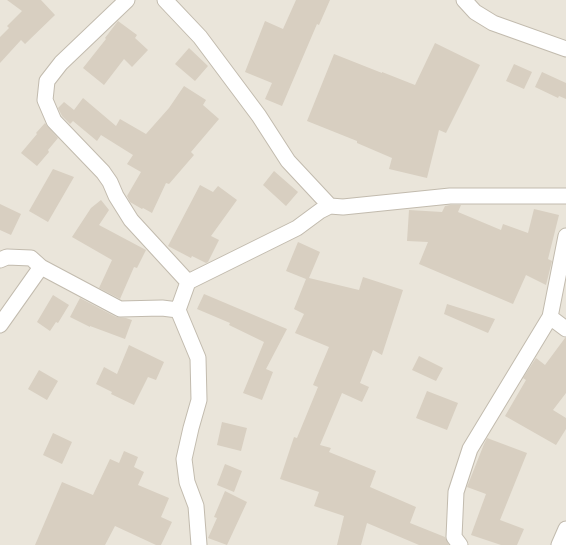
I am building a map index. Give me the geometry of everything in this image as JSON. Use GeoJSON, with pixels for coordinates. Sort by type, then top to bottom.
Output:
{"type":"FeatureCollection","features":[{"type":"Feature","properties":{"kind":"street"},"geometry":{"type":"LineString","coordinates":[[127,0],[61,63],[47,80],[45,100],[54,121],[103,172],[110,182],[116,196],[132,220],[188,282]]}},
{"type":"Feature","properties":{"kind":"street"},"geometry":{"type":"LineString","coordinates":[[165,0],[200,37],[259,116],[288,160],[330,206]]}},
{"type":"Feature","properties":{"kind":"street"},"geometry":{"type":"LineString","coordinates":[[464,0],[475,12],[493,23],[566,49]]}},
{"type":"Feature","properties":{"kind":"street"},"geometry":{"type":"LineString","coordinates":[[198,545],[196,506],[187,482],[184,458],[199,400],[198,358],[178,310],[188,282],[297,228],[320,211],[330,206],[343,207],[450,196],[566,196]]}},
{"type":"Feature","properties":{"kind":"street"},"geometry":{"type":"LineString","coordinates":[[460,545],[454,537],[456,492],[470,449],[550,317],[566,236]]}},
{"type":"Feature","properties":{"kind":"street"},"geometry":{"type":"LineString","coordinates":[[0,260],[7,257],[31,258],[41,267],[120,309],[162,308],[178,310]]}},
{"type":"Feature","properties":{"kind":"street"},"geometry":{"type":"LineString","coordinates":[[0,325],[41,267]]}},
{"type":"Feature","properties":{"kind":"street"},"geometry":{"type":"LineString","coordinates":[[550,317],[566,329]]}},
{"type":"Feature","properties":{"kind":"street"},"geometry":{"type":"LineString","coordinates":[[559,545],[566,528]]}},
{"type":"Feature","properties":{"kind":"shaded area"},"geometry":{"type":"Polygon","coordinates":[[[0,0],[566,0],[566,545],[0,545],[0,0]]]}},
{"type":"Feature","properties":{"kind":"building"},"geometry":{"type":"Polygon","coordinates":[[[7,0],[41,0],[55,15],[25,44],[21,40],[0,63],[0,37],[9,28],[7,26],[22,11],[7,0]]]}},
{"type":"Feature","properties":{"kind":"building"},"geometry":{"type":"Polygon","coordinates":[[[296,0],[330,0],[319,25],[317,24],[282,106],[265,99],[272,83],[245,72],[265,21],[283,29],[296,0]]]}},
{"type":"Feature","properties":{"kind":"building"},"geometry":{"type":"Polygon","coordinates":[[[118,21],[137,35],[135,38],[148,50],[132,67],[124,59],[104,85],[83,68],[118,21]]]}},
{"type":"Feature","properties":{"kind":"building"},"geometry":{"type":"Polygon","coordinates":[[[435,43],[480,65],[446,133],[439,130],[427,178],[389,169],[392,158],[357,143],[357,141],[307,121],[334,54],[415,85],[435,43]]]}},
{"type":"Feature","properties":{"kind":"building"},"geometry":{"type":"Polygon","coordinates":[[[189,48],[208,66],[195,81],[175,64],[189,48]]]}},
{"type":"Feature","properties":{"kind":"building"},"geometry":{"type":"Polygon","coordinates":[[[514,64],[532,72],[524,89],[506,81],[514,64]]]}},
{"type":"Feature","properties":{"kind":"building"},"geometry":{"type":"Polygon","coordinates":[[[542,72],[566,83],[566,99],[559,96],[558,98],[535,87],[542,72]]]}},
{"type":"Feature","properties":{"kind":"building"},"geometry":{"type":"Polygon","coordinates":[[[184,86],[206,100],[203,105],[219,119],[191,152],[194,155],[169,184],[166,183],[152,213],[130,202],[127,196],[141,172],[127,164],[133,155],[101,135],[97,141],[73,121],[70,124],[62,116],[58,108],[64,102],[74,110],[83,98],[116,126],[120,119],[146,134],[169,108],[184,86]]]}},
{"type":"Feature","properties":{"kind":"building"},"geometry":{"type":"Polygon","coordinates":[[[45,123],[58,138],[37,166],[21,153],[45,123]]]}},
{"type":"Feature","properties":{"kind":"building"},"geometry":{"type":"Polygon","coordinates":[[[53,169],[74,177],[48,222],[29,211],[53,169]]]}},
{"type":"Feature","properties":{"kind":"building"},"geometry":{"type":"Polygon","coordinates":[[[274,171],[298,192],[286,206],[263,185],[274,171]]]}},
{"type":"Feature","properties":{"kind":"building"},"geometry":{"type":"Polygon","coordinates":[[[200,185],[213,192],[218,186],[237,200],[211,236],[219,240],[208,262],[206,263],[192,256],[191,258],[168,246],[200,185]]]}},
{"type":"Feature","properties":{"kind":"building"},"geometry":{"type":"Polygon","coordinates":[[[101,200],[109,210],[99,225],[146,250],[137,268],[134,267],[120,299],[99,288],[112,260],[72,237],[91,208],[101,200]]]}},
{"type":"Feature","properties":{"kind":"building"},"geometry":{"type":"Polygon","coordinates":[[[0,204],[21,214],[11,235],[0,230],[0,204]]]}},
{"type":"Feature","properties":{"kind":"building"},"geometry":{"type":"Polygon","coordinates":[[[461,205],[458,212],[501,230],[503,224],[528,233],[534,209],[559,215],[548,259],[552,261],[546,285],[526,275],[513,304],[419,264],[428,242],[407,241],[409,210],[442,212],[445,206],[461,205]]]}},
{"type":"Feature","properties":{"kind":"building"},"geometry":{"type":"Polygon","coordinates":[[[298,242],[320,252],[309,278],[359,290],[363,277],[403,290],[382,355],[373,350],[360,383],[369,387],[362,402],[342,393],[320,445],[331,448],[329,452],[376,471],[370,487],[416,507],[410,523],[445,537],[449,545],[419,545],[367,523],[361,545],[337,545],[344,516],[314,506],[319,492],[280,479],[294,437],[297,438],[318,387],[313,385],[329,347],[295,333],[304,314],[294,309],[306,279],[286,271],[298,242]]]}},
{"type":"Feature","properties":{"kind":"building"},"geometry":{"type":"Polygon","coordinates":[[[204,294],[287,329],[266,369],[273,372],[262,400],[243,393],[264,342],[229,325],[230,323],[197,309],[204,294]]]}},
{"type":"Feature","properties":{"kind":"building"},"geometry":{"type":"Polygon","coordinates":[[[53,295],[69,305],[58,323],[56,322],[50,331],[37,322],[53,295]]]}},
{"type":"Feature","properties":{"kind":"building"},"geometry":{"type":"Polygon","coordinates":[[[80,298],[116,317],[132,320],[125,339],[90,327],[70,317],[80,298]]]}},
{"type":"Feature","properties":{"kind":"building"},"geometry":{"type":"Polygon","coordinates":[[[447,304],[495,319],[488,333],[444,314],[447,304]]]}},
{"type":"Feature","properties":{"kind":"building"},"geometry":{"type":"Polygon","coordinates":[[[565,338],[566,393],[553,410],[566,418],[566,429],[556,445],[505,416],[526,380],[523,378],[536,358],[545,365],[565,338]]]}},
{"type":"Feature","properties":{"kind":"building"},"geometry":{"type":"Polygon","coordinates":[[[129,345],[164,362],[156,380],[148,377],[134,405],[111,394],[112,392],[96,384],[104,367],[117,374],[129,345]]]}},
{"type":"Feature","properties":{"kind":"building"},"geometry":{"type":"Polygon","coordinates":[[[419,356],[443,368],[436,381],[412,370],[419,356]]]}},
{"type":"Feature","properties":{"kind":"building"},"geometry":{"type":"Polygon","coordinates":[[[39,370],[58,381],[47,400],[28,389],[39,370]]]}},
{"type":"Feature","properties":{"kind":"building"},"geometry":{"type":"Polygon","coordinates":[[[427,391],[458,403],[447,430],[416,418],[427,391]]]}},
{"type":"Feature","properties":{"kind":"building"},"geometry":{"type":"Polygon","coordinates":[[[222,422],[247,428],[241,451],[217,445],[222,422]]]}},
{"type":"Feature","properties":{"kind":"building"},"geometry":{"type":"Polygon","coordinates":[[[53,433],[72,442],[62,464],[43,455],[53,433]]]}},
{"type":"Feature","properties":{"kind":"building"},"geometry":{"type":"Polygon","coordinates":[[[487,438],[527,453],[500,520],[524,529],[517,545],[501,545],[471,535],[486,494],[467,487],[487,438]]]}},
{"type":"Feature","properties":{"kind":"building"},"geometry":{"type":"Polygon","coordinates":[[[124,451],[138,457],[134,467],[144,472],[138,485],[169,498],[161,517],[172,522],[161,545],[156,545],[115,526],[105,545],[35,545],[62,482],[93,495],[110,459],[119,463],[124,451]]]}},
{"type":"Feature","properties":{"kind":"building"},"geometry":{"type":"Polygon","coordinates":[[[225,464],[242,471],[234,492],[217,485],[225,464]]]}},
{"type":"Feature","properties":{"kind":"building"},"geometry":{"type":"Polygon","coordinates":[[[225,491],[247,502],[227,545],[208,538],[217,518],[214,517],[225,491]]]}}]}
